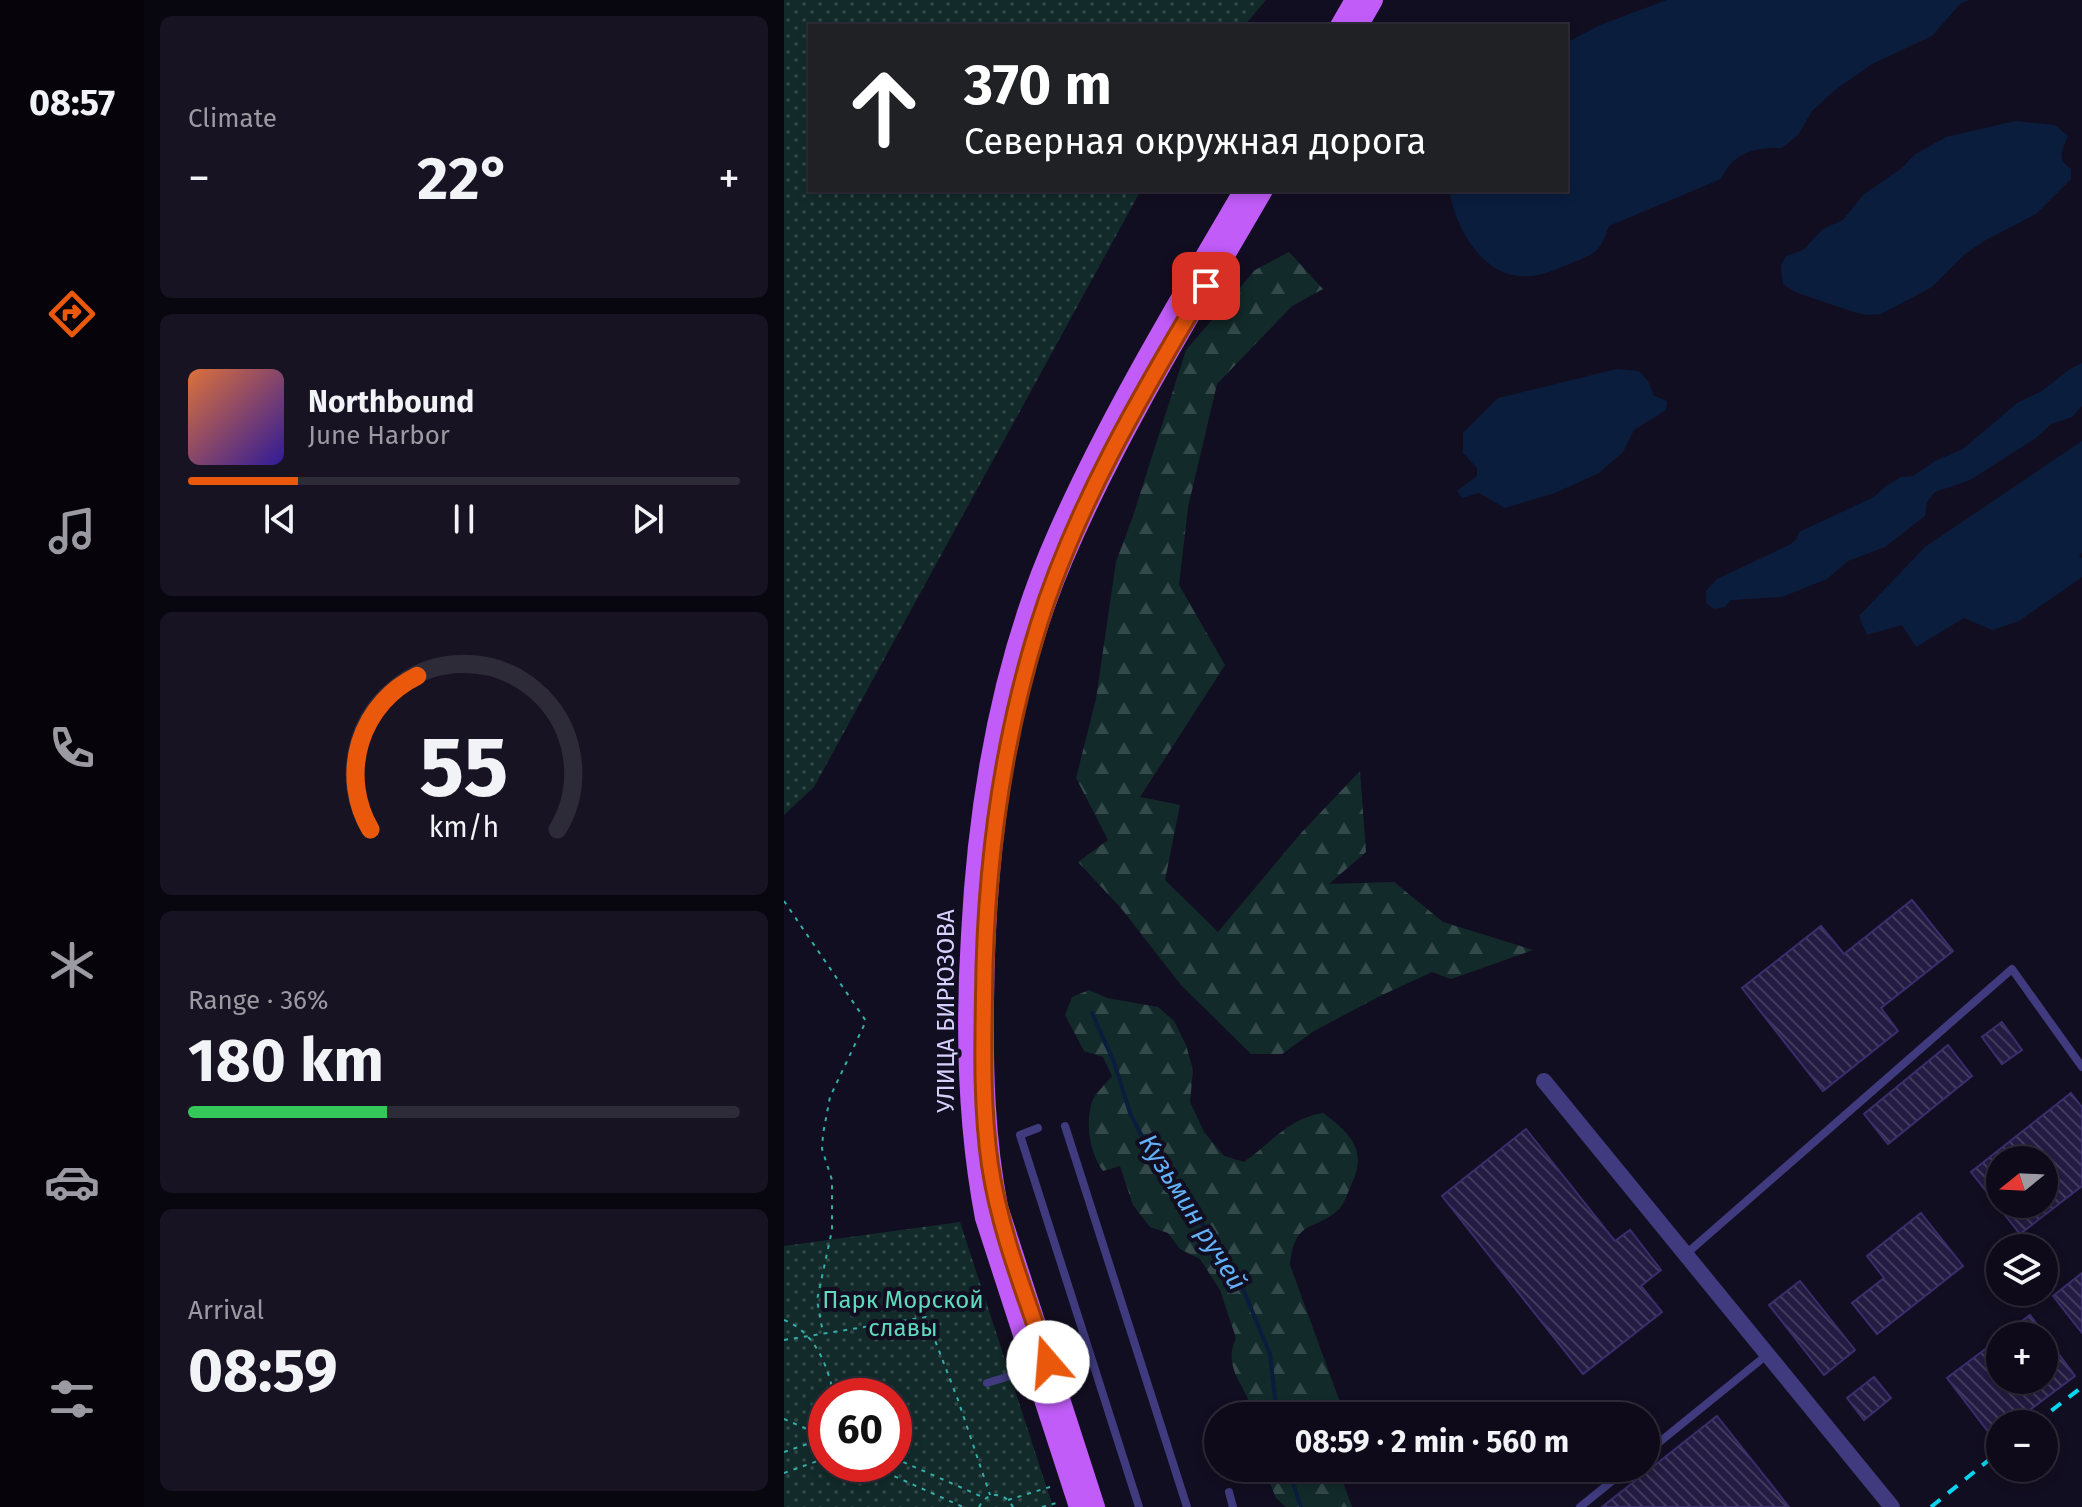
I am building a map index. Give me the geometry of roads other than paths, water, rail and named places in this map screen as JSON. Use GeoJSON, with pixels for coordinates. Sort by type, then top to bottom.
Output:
{"type":"FeatureCollection","features":[{"type":"Feature","properties":{"kind":"main road"},"geometry":{"type":"LineString","coordinates":[[1341,24],[1355,0]]}},
{"type":"Feature","properties":{"kind":"main road"},"geometry":{"type":"LineString","coordinates":[[1359,24],[1373,0]]}},
{"type":"Feature","properties":{"kind":"main road","name":"УЛИЦА БИРЮЗОВА"},"geometry":{"type":"LineString","coordinates":[[1079,1507],[985,1218],[972,1141],[967,1058],[974,865],[987,773],[1004,689],[1031,601],[1056,537],[1105,436],[1243,192]]}},
{"type":"Feature","properties":{"kind":"main road","name":"УЛИЦА БИРЮЗОВА"},"geometry":{"type":"LineString","coordinates":[[1095,1507],[998,1207],[985,1115],[984,969],[996,815],[1016,709],[1038,626],[1063,559],[1110,457],[1148,385],[1262,192]]}},
{"type":"Feature","properties":{"kind":"street"},"geometry":{"type":"LineString","coordinates":[[1544,1081],[1892,1507]]}},
{"type":"Feature","properties":{"kind":"lane"},"geometry":{"type":"LineString","coordinates":[[1686,1254],[2012,969],[2082,1067]]}},
{"type":"Feature","properties":{"kind":"lane"},"geometry":{"type":"LineString","coordinates":[[1065,1126],[1187,1507]]}},
{"type":"Feature","properties":{"kind":"lane"},"geometry":{"type":"LineString","coordinates":[[1038,1128],[1020,1135],[1139,1507]]}},
{"type":"Feature","properties":{"kind":"lane"},"geometry":{"type":"LineString","coordinates":[[1660,1442],[1768,1354]]}},
{"type":"Feature","properties":{"kind":"lane"},"geometry":{"type":"LineString","coordinates":[[987,1383],[1033,1369]]}},
{"type":"Feature","properties":{"kind":"lane"},"geometry":{"type":"LineString","coordinates":[[1580,1507],[1611,1482]]}},
{"type":"Feature","properties":{"kind":"lane"},"geometry":{"type":"LineString","coordinates":[[1229,1492],[1233,1507]]}},
{"type":"Feature","properties":{"kind":"water"},"geometry":{"type":"Polygon","coordinates":[[[1667,0],[1969,0],[1960,4],[1932,36],[1872,64],[1835,90],[1812,111],[1798,135],[1782,148],[1746,153],[1732,163],[1721,179],[1609,226],[1599,248],[1584,258],[1531,276],[1499,270],[1486,262],[1466,236],[1450,192],[1568,192],[1568,42],[1600,25],[1667,0]]]}},
{"type":"Feature","properties":{"kind":"water"},"geometry":{"type":"Polygon","coordinates":[[[2015,121],[2055,125],[2068,136],[2062,158],[2071,169],[2071,179],[2036,214],[1984,241],[1964,255],[1932,287],[1881,314],[1854,312],[1795,292],[1783,284],[1781,265],[1786,256],[1803,250],[1823,229],[1843,220],[1863,195],[1902,168],[1914,155],[1946,137],[2015,121]]]}},
{"type":"Feature","properties":{"kind":"water"},"geometry":{"type":"Polygon","coordinates":[[[2082,363],[2082,406],[2072,417],[2051,424],[2036,438],[1970,480],[1935,492],[1927,502],[1925,516],[1885,547],[1848,561],[1827,579],[1782,597],[1731,600],[1725,607],[1714,609],[1706,603],[1706,591],[1717,579],[1789,545],[1796,540],[1799,532],[1874,497],[1901,477],[1913,476],[1935,461],[1963,449],[2017,403],[2042,391],[2082,363]]]}},
{"type":"Feature","properties":{"kind":"water"},"geometry":{"type":"Polygon","coordinates":[[[1617,369],[1639,371],[1648,381],[1654,396],[1667,401],[1666,410],[1634,430],[1623,452],[1599,473],[1555,493],[1505,508],[1479,493],[1462,498],[1457,491],[1477,476],[1477,468],[1463,453],[1463,433],[1498,398],[1617,369]]]}},
{"type":"Feature","properties":{"kind":"water"},"geometry":{"type":"Polygon","coordinates":[[[2082,441],[2082,552],[2079,557],[2082,558],[2082,577],[2019,621],[1992,630],[1964,618],[1916,647],[1902,625],[1867,635],[1859,616],[1925,547],[2082,441]]]}},
{"type":"Feature","properties":{"kind":"waterway","name":"Кузьмин ручей"},"geometry":{"type":"LineString","coordinates":[[1092,1013],[1114,1062],[1130,1113],[1149,1150],[1178,1185],[1243,1289],[1270,1354],[1275,1402]]}},
{"type":"Feature","properties":{"kind":"waterway","name":"Кузьмин ручей"},"geometry":{"type":"LineString","coordinates":[[1293,1482],[1301,1507]]}},
{"type":"Feature","properties":{"kind":"railway"},"geometry":{"type":"LineString","coordinates":[[2052,1410],[2082,1387]]}},
{"type":"Feature","properties":{"kind":"railway"},"geometry":{"type":"LineString","coordinates":[[1931,1507],[1986,1462]]}},
{"type":"Feature","properties":{"kind":"park label","name":"Парк Морской славы"},"geometry":{"type":"Point","coordinates":[903,1314]}}]}
